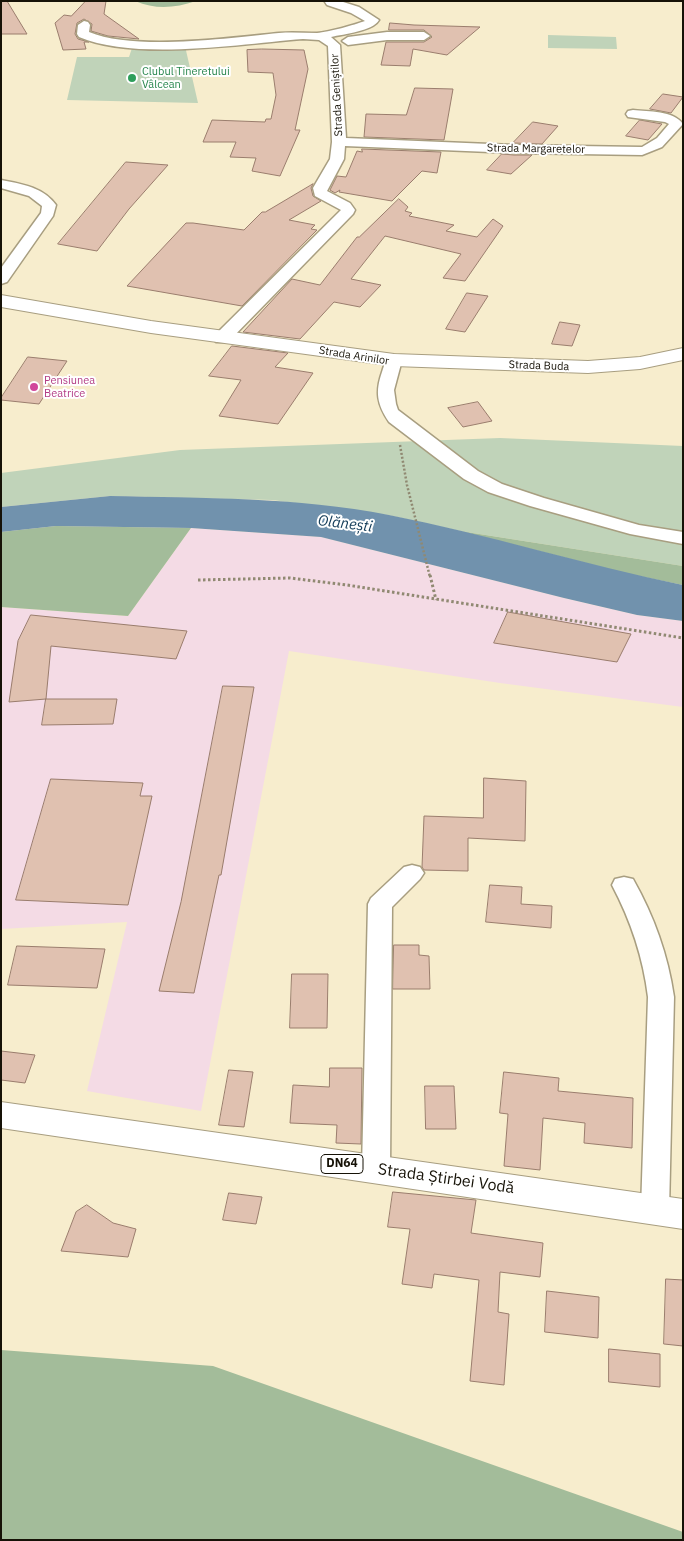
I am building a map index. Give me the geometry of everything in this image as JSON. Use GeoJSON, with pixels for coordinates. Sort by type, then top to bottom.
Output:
{"type":"FeatureCollection","features":[{"type":"Feature","properties":{"kind":"street"},"geometry":{"type":"LineString","coordinates":[[318,36],[372,22],[373,20],[331,2]]}},
{"type":"Feature","properties":{"kind":"street","name":"Strada Geniștilor"},"geometry":{"type":"LineString","coordinates":[[84,25],[83,34],[95,41],[134,45],[318,36],[330,40],[333,44],[335,50],[335,89],[339,142],[337,159],[320,188],[320,193],[346,206],[348,210],[222,338]]}},
{"type":"Feature","properties":{"kind":"street"},"geometry":{"type":"LineString","coordinates":[[333,44],[388,36],[424,36]]}},
{"type":"Feature","properties":{"kind":"street","name":"Strada Margaretelor"},"geometry":{"type":"LineString","coordinates":[[339,142],[514,149],[642,151],[650,150],[660,144],[676,124],[673,120],[633,114]]}},
{"type":"Feature","properties":{"kind":"street"},"geometry":{"type":"LineString","coordinates":[[1,184],[34,192],[44,198],[50,205],[48,213],[1,279]]}},
{"type":"Feature","properties":{"kind":"street","name":"Strada Arinilor"},"geometry":{"type":"LineString","coordinates":[[1,301],[222,338],[394,360],[384,398],[389,411],[395,418],[471,475],[495,488],[537,502],[637,530],[683,538]]}},
{"type":"Feature","properties":{"kind":"street","name":"Strada Buda"},"geometry":{"type":"LineString","coordinates":[[394,360],[588,367],[640,363],[683,354]]}},
{"type":"Feature","properties":{"kind":"street"},"geometry":{"type":"LineString","coordinates":[[376,1169],[380,904],[412,873]]}},
{"type":"Feature","properties":{"kind":"street"},"geometry":{"type":"LineString","coordinates":[[624,885],[644,923],[658,971],[669,1212]]}},
{"type":"Feature","properties":{"kind":"street","name":"Strada Știrbei Vodă"},"geometry":{"type":"LineString","coordinates":[[1,1115],[669,1212]]}},
{"type":"Feature","properties":{"kind":"path"},"geometry":{"type":"LineString","coordinates":[[395,418],[407,485],[436,600]]}},
{"type":"Feature","properties":{"kind":"path"},"geometry":{"type":"LineString","coordinates":[[198,580],[290,578],[346,585],[683,638]]}},
{"type":"Feature","properties":{"kind":"shaded area"},"geometry":{"type":"Polygon","coordinates":[[[191,528],[321,537],[637,615],[683,621],[683,707],[500,683],[289,651],[201,1111],[87,1091],[127,922],[1,929],[1,607],[128,616],[191,528]]]}},
{"type":"Feature","properties":{"kind":"green space"},"geometry":{"type":"Polygon","coordinates":[[[135,1],[196,1],[181,5],[158,7],[135,1]]]}},
{"type":"Feature","properties":{"kind":"green space"},"geometry":{"type":"Polygon","coordinates":[[[548,35],[616,37],[617,49],[548,48],[548,35]]]}},
{"type":"Feature","properties":{"kind":"green space","name":"Clubul Tineretului Vâlcean"},"geometry":{"type":"Polygon","coordinates":[[[185,46],[198,103],[67,100],[77,57],[129,57],[132,48],[185,46]]]}},
{"type":"Feature","properties":{"kind":"green space"},"geometry":{"type":"Polygon","coordinates":[[[500,438],[683,446],[683,566],[460,531],[388,515],[272,500],[110,496],[1,507],[1,473],[180,450],[500,438]]]}},
{"type":"Feature","properties":{"kind":"green space"},"geometry":{"type":"Polygon","coordinates":[[[56,526],[191,528],[128,616],[1,607],[1,532],[56,526]]]}},
{"type":"Feature","properties":{"kind":"green space"},"geometry":{"type":"Polygon","coordinates":[[[460,531],[683,566],[683,585],[629,574],[460,531]]]}},
{"type":"Feature","properties":{"kind":"green space"},"geometry":{"type":"Polygon","coordinates":[[[1,1350],[213,1366],[683,1532],[683,1540],[1,1540],[1,1350]]]}},
{"type":"Feature","properties":{"kind":"water","name":"Olănești"},"geometry":{"type":"Polygon","coordinates":[[[110,496],[215,498],[284,502],[354,509],[426,523],[683,585],[683,621],[637,615],[321,537],[191,528],[56,526],[1,532],[1,507],[110,496]]]}},
{"type":"Feature","properties":{"kind":"building"},"geometry":{"type":"Polygon","coordinates":[[[1,1],[7,1],[27,34],[1,34],[1,1]]]}},
{"type":"Feature","properties":{"kind":"building"},"geometry":{"type":"Polygon","coordinates":[[[86,1],[106,1],[104,14],[139,39],[108,36],[91,31],[92,24],[84,19],[77,23],[75,34],[78,39],[89,42],[84,42],[86,49],[63,50],[55,23],[64,15],[71,16],[86,1]]]}},
{"type":"Feature","properties":{"kind":"building"},"geometry":{"type":"Polygon","coordinates":[[[390,23],[480,27],[447,55],[413,49],[410,66],[381,65],[386,42],[424,42],[432,37],[424,30],[389,30],[390,23]]]}},
{"type":"Feature","properties":{"kind":"building"},"geometry":{"type":"Polygon","coordinates":[[[247,50],[304,50],[308,69],[295,130],[300,130],[280,176],[252,171],[256,158],[230,157],[236,142],[203,142],[212,120],[265,122],[266,119],[271,119],[276,95],[273,73],[248,72],[247,50]]]}},
{"type":"Feature","properties":{"kind":"building"},"geometry":{"type":"Polygon","coordinates":[[[415,88],[453,89],[444,140],[364,137],[366,114],[406,115],[415,88]]]}},
{"type":"Feature","properties":{"kind":"building"},"geometry":{"type":"Polygon","coordinates":[[[663,94],[683,97],[671,113],[650,109],[663,94]]]}},
{"type":"Feature","properties":{"kind":"building"},"geometry":{"type":"Polygon","coordinates":[[[640,120],[662,124],[648,140],[626,136],[640,120]]]}},
{"type":"Feature","properties":{"kind":"building"},"geometry":{"type":"Polygon","coordinates":[[[533,122],[558,126],[542,144],[513,143],[533,122]]]}},
{"type":"Feature","properties":{"kind":"building"},"geometry":{"type":"Polygon","coordinates":[[[362,149],[441,152],[437,173],[422,171],[392,201],[339,192],[340,190],[335,193],[330,190],[337,176],[346,177],[357,151],[362,152],[362,149]]]}},
{"type":"Feature","properties":{"kind":"building"},"geometry":{"type":"Polygon","coordinates":[[[502,154],[532,155],[511,174],[487,170],[502,154]]]}},
{"type":"Feature","properties":{"kind":"building"},"geometry":{"type":"Polygon","coordinates":[[[126,162],[168,165],[129,209],[97,251],[58,244],[126,162]]]}},
{"type":"Feature","properties":{"kind":"building"},"geometry":{"type":"Polygon","coordinates":[[[313,184],[311,188],[313,196],[321,201],[289,220],[315,225],[311,229],[317,230],[242,306],[127,286],[186,223],[244,230],[262,212],[313,184]]]}},
{"type":"Feature","properties":{"kind":"building"},"geometry":{"type":"Polygon","coordinates":[[[399,199],[408,207],[405,211],[412,213],[409,216],[454,225],[446,231],[477,237],[493,219],[503,226],[465,281],[443,278],[461,254],[385,236],[351,279],[381,285],[360,307],[334,302],[300,339],[243,332],[292,279],[320,285],[357,237],[399,199]]]}},
{"type":"Feature","properties":{"kind":"building"},"geometry":{"type":"Polygon","coordinates":[[[467,293],[488,296],[465,332],[446,329],[467,293]]]}},
{"type":"Feature","properties":{"kind":"building"},"geometry":{"type":"Polygon","coordinates":[[[560,322],[580,325],[572,346],[552,344],[560,322]]]}},
{"type":"Feature","properties":{"kind":"building"},"geometry":{"type":"Polygon","coordinates":[[[232,346],[288,353],[275,367],[313,373],[278,424],[219,416],[241,380],[209,376],[232,346]]]}},
{"type":"Feature","properties":{"kind":"building"},"geometry":{"type":"Polygon","coordinates":[[[28,357],[67,361],[39,404],[1,400],[1,398],[28,357]]]}},
{"type":"Feature","properties":{"kind":"building"},"geometry":{"type":"Polygon","coordinates":[[[478,402],[492,421],[463,427],[448,408],[478,402]]]}},
{"type":"Feature","properties":{"kind":"building"},"geometry":{"type":"Polygon","coordinates":[[[508,612],[631,634],[617,662],[494,643],[508,612]]]}},
{"type":"Feature","properties":{"kind":"building"},"geometry":{"type":"Polygon","coordinates":[[[31,615],[187,631],[176,659],[51,646],[46,699],[9,702],[18,641],[31,615]]]}},
{"type":"Feature","properties":{"kind":"building"},"geometry":{"type":"Polygon","coordinates":[[[223,686],[254,687],[221,875],[219,875],[194,993],[159,991],[181,902],[223,686]]]}},
{"type":"Feature","properties":{"kind":"building"},"geometry":{"type":"Polygon","coordinates":[[[46,699],[117,699],[113,724],[42,725],[46,699]]]}},
{"type":"Feature","properties":{"kind":"building"},"geometry":{"type":"Polygon","coordinates":[[[484,778],[526,781],[525,841],[468,838],[468,871],[424,870],[422,867],[424,816],[483,818],[484,778]]]}},
{"type":"Feature","properties":{"kind":"building"},"geometry":{"type":"Polygon","coordinates":[[[51,779],[143,783],[140,796],[152,796],[128,905],[16,900],[51,779]]]}},
{"type":"Feature","properties":{"kind":"building"},"geometry":{"type":"Polygon","coordinates":[[[490,885],[522,887],[521,904],[552,906],[551,928],[486,922],[490,885]]]}},
{"type":"Feature","properties":{"kind":"building"},"geometry":{"type":"Polygon","coordinates":[[[394,945],[419,945],[419,955],[429,956],[430,989],[393,989],[394,945]]]}},
{"type":"Feature","properties":{"kind":"building"},"geometry":{"type":"Polygon","coordinates":[[[17,946],[105,949],[97,988],[8,985],[17,946]]]}},
{"type":"Feature","properties":{"kind":"building"},"geometry":{"type":"Polygon","coordinates":[[[292,974],[328,974],[327,1028],[290,1028],[292,974]]]}},
{"type":"Feature","properties":{"kind":"building"},"geometry":{"type":"Polygon","coordinates":[[[1,1051],[35,1055],[25,1083],[1,1080],[1,1051]]]}},
{"type":"Feature","properties":{"kind":"building"},"geometry":{"type":"Polygon","coordinates":[[[330,1068],[362,1068],[361,1144],[336,1143],[337,1125],[290,1123],[293,1085],[329,1087],[330,1068]]]}},
{"type":"Feature","properties":{"kind":"building"},"geometry":{"type":"Polygon","coordinates":[[[229,1070],[253,1072],[244,1127],[219,1125],[229,1070]]]}},
{"type":"Feature","properties":{"kind":"building"},"geometry":{"type":"Polygon","coordinates":[[[504,1072],[559,1078],[558,1091],[633,1098],[632,1148],[584,1143],[585,1123],[543,1118],[540,1170],[504,1166],[508,1114],[500,1113],[504,1072]]]}},
{"type":"Feature","properties":{"kind":"building"},"geometry":{"type":"Polygon","coordinates":[[[425,1086],[454,1086],[456,1129],[426,1129],[425,1086]]]}},
{"type":"Feature","properties":{"kind":"building"},"geometry":{"type":"Polygon","coordinates":[[[393,1192],[476,1200],[471,1233],[543,1243],[540,1277],[500,1272],[498,1312],[509,1314],[504,1385],[470,1381],[479,1280],[434,1274],[432,1288],[402,1284],[410,1229],[388,1227],[393,1192]]]}},
{"type":"Feature","properties":{"kind":"building"},"geometry":{"type":"Polygon","coordinates":[[[229,1193],[262,1197],[256,1224],[223,1220],[229,1193]]]}},
{"type":"Feature","properties":{"kind":"building"},"geometry":{"type":"Polygon","coordinates":[[[87,1205],[113,1223],[136,1229],[128,1257],[61,1251],[76,1212],[87,1205]]]}},
{"type":"Feature","properties":{"kind":"building"},"geometry":{"type":"Polygon","coordinates":[[[666,1279],[683,1280],[683,1346],[664,1344],[666,1279]]]}},
{"type":"Feature","properties":{"kind":"building"},"geometry":{"type":"Polygon","coordinates":[[[547,1291],[599,1297],[598,1338],[545,1332],[547,1291]]]}},
{"type":"Feature","properties":{"kind":"building"},"geometry":{"type":"Polygon","coordinates":[[[609,1349],[660,1354],[660,1387],[609,1382],[609,1349]]]}},
{"type":"Feature","properties":{"kind":"place","name":"Clubul Tineretului Vâlcean"},"geometry":{"type":"Point","coordinates":[132,78]}},
{"type":"Feature","properties":{"kind":"place","name":"Pensiunea Beatrice"},"geometry":{"type":"Point","coordinates":[34,387]}}]}
